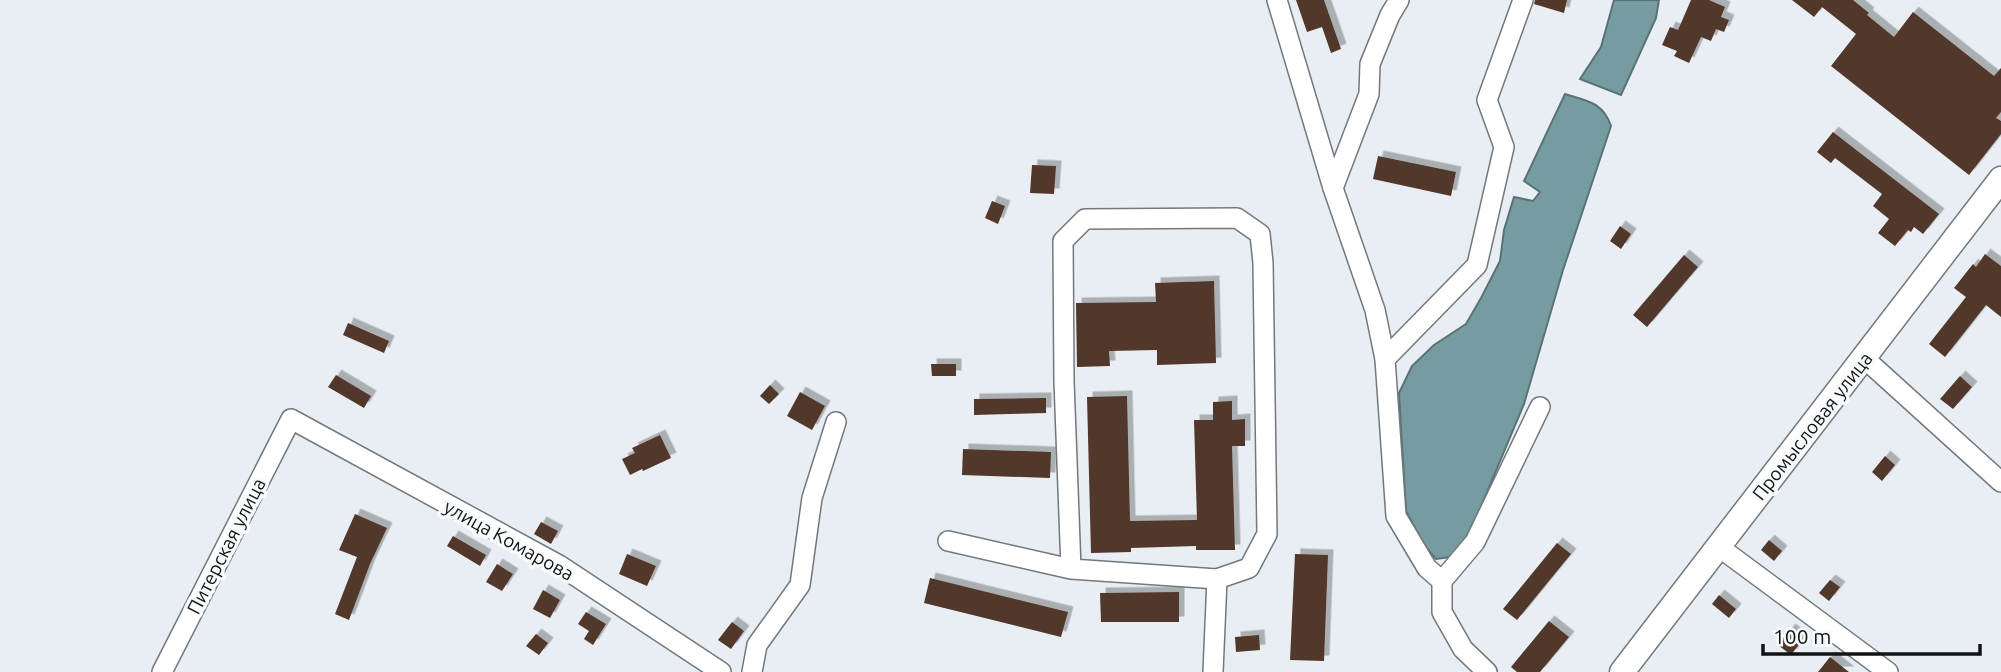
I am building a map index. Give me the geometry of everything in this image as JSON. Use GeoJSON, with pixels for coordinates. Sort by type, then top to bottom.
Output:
{"type":"FeatureCollection","features":[{"type":"Feature","properties":{"kind":"main road","name":"Промысловая улица"},"geometry":{"type":"LineString","coordinates":[[1622,672],[2001,180]]}},
{"type":"Feature","properties":{"kind":"street"},"geometry":{"type":"LineString","coordinates":[[1277,0],[1333,188],[1375,310],[1385,359],[1396,516],[1427,568],[1442,581]]}},
{"type":"Feature","properties":{"kind":"street"},"geometry":{"type":"LineString","coordinates":[[1333,188],[1369,94],[1370,64],[1399,0]]}},
{"type":"Feature","properties":{"kind":"street"},"geometry":{"type":"LineString","coordinates":[[1385,359],[1476,265],[1504,147],[1487,100],[1524,0]]}},
{"type":"Feature","properties":{"kind":"street"},"geometry":{"type":"LineString","coordinates":[[948,541],[1071,569],[1217,579],[1249,568],[1267,534],[1263,263],[1260,234],[1237,218],[1085,219],[1063,241],[1064,381],[1071,569]]}},
{"type":"Feature","properties":{"kind":"street"},"geometry":{"type":"LineString","coordinates":[[1864,358],[2001,482]]}},
{"type":"Feature","properties":{"kind":"street"},"geometry":{"type":"LineString","coordinates":[[1487,672],[1463,649],[1442,612],[1442,581],[1475,542],[1540,407]]}},
{"type":"Feature","properties":{"kind":"street","name":"Питерская улица"},"geometry":{"type":"LineString","coordinates":[[162,672],[290,419]]}},
{"type":"Feature","properties":{"kind":"street","name":"улица Комарова"},"geometry":{"type":"LineString","coordinates":[[290,419],[559,565],[721,672]]}},
{"type":"Feature","properties":{"kind":"street"},"geometry":{"type":"LineString","coordinates":[[752,672],[757,645],[800,585],[812,498],[836,422]]}},
{"type":"Feature","properties":{"kind":"street"},"geometry":{"type":"LineString","coordinates":[[1719,547],[1888,672]]}},
{"type":"Feature","properties":{"kind":"street"},"geometry":{"type":"LineString","coordinates":[[1213,672],[1217,579]]}},
{"type":"Feature","properties":{"kind":"water"},"geometry":{"type":"Polygon","coordinates":[[[1614,0],[1659,0],[1656,18],[1621,95],[1580,79],[1601,47],[1614,0]]]}},
{"type":"Feature","properties":{"kind":"water"},"geometry":{"type":"Polygon","coordinates":[[[1565,94],[1599,107],[1611,126],[1563,270],[1524,404],[1464,541],[1450,557],[1436,559],[1424,545],[1406,511],[1399,393],[1412,366],[1434,345],[1466,324],[1500,261],[1504,230],[1514,197],[1533,201],[1540,192],[1524,181],[1565,94]]]}},
{"type":"Feature","properties":{"kind":"building"},"geometry":{"type":"Polygon","coordinates":[[[1296,0],[1324,0],[1341,49],[1331,53],[1322,27],[1307,32],[1296,0]]]}},
{"type":"Feature","properties":{"kind":"building"},"geometry":{"type":"Polygon","coordinates":[[[1535,0],[1567,0],[1564,13],[1534,4],[1535,0]]]}},
{"type":"Feature","properties":{"kind":"building"},"geometry":{"type":"Polygon","coordinates":[[[1691,0],[1709,0],[1725,7],[1721,17],[1729,20],[1724,32],[1716,29],[1711,41],[1701,37],[1689,63],[1674,56],[1677,51],[1662,45],[1670,27],[1678,30],[1691,0]]]}},
{"type":"Feature","properties":{"kind":"building"},"geometry":{"type":"Polygon","coordinates":[[[1792,0],[1853,0],[1894,37],[1913,12],[1994,76],[2001,68],[2001,112],[1996,118],[2001,121],[2001,134],[1969,175],[1831,66],[1856,34],[1822,7],[1814,17],[1792,0]]]}},
{"type":"Feature","properties":{"kind":"building"},"geometry":{"type":"Polygon","coordinates":[[[1833,132],[1939,214],[1923,234],[1914,227],[1911,232],[1908,230],[1895,246],[1878,233],[1889,219],[1873,206],[1882,194],[1835,158],[1831,163],[1817,152],[1833,132]]]}},
{"type":"Feature","properties":{"kind":"building"},"geometry":{"type":"Polygon","coordinates":[[[1378,156],[1456,172],[1451,196],[1373,179],[1378,156]]]}},
{"type":"Feature","properties":{"kind":"building"},"geometry":{"type":"Polygon","coordinates":[[[1032,165],[1056,166],[1054,194],[1030,193],[1032,165]]]}},
{"type":"Feature","properties":{"kind":"building"},"geometry":{"type":"Polygon","coordinates":[[[992,201],[1005,206],[998,224],[985,218],[992,201]]]}},
{"type":"Feature","properties":{"kind":"building"},"geometry":{"type":"Polygon","coordinates":[[[1620,226],[1631,234],[1621,249],[1610,241],[1620,226]]]}},
{"type":"Feature","properties":{"kind":"building"},"geometry":{"type":"Polygon","coordinates":[[[1985,254],[2001,266],[2001,317],[1986,305],[1945,357],[1929,344],[1966,297],[1954,288],[1973,264],[1976,267],[1985,254]]]}},
{"type":"Feature","properties":{"kind":"building"},"geometry":{"type":"Polygon","coordinates":[[[1684,255],[1698,267],[1647,327],[1633,315],[1684,255]]]}},
{"type":"Feature","properties":{"kind":"building"},"geometry":{"type":"Polygon","coordinates":[[[1214,281],[1216,363],[1157,365],[1157,350],[1109,351],[1110,366],[1077,367],[1076,303],[1156,302],[1155,283],[1214,281]]]}},
{"type":"Feature","properties":{"kind":"building"},"geometry":{"type":"Polygon","coordinates":[[[348,323],[389,341],[384,353],[343,335],[348,323]]]}},
{"type":"Feature","properties":{"kind":"building"},"geometry":{"type":"Polygon","coordinates":[[[931,364],[956,364],[956,376],[932,376],[931,364]]]}},
{"type":"Feature","properties":{"kind":"building"},"geometry":{"type":"Polygon","coordinates":[[[336,375],[371,396],[364,408],[328,387],[336,375]]]}},
{"type":"Feature","properties":{"kind":"building"},"geometry":{"type":"Polygon","coordinates":[[[1960,376],[1972,387],[1953,409],[1940,399],[1960,376]]]}},
{"type":"Feature","properties":{"kind":"building"},"geometry":{"type":"Polygon","coordinates":[[[770,385],[779,394],[769,404],[760,396],[770,385]]]}},
{"type":"Feature","properties":{"kind":"building"},"geometry":{"type":"Polygon","coordinates":[[[800,392],[825,406],[812,430],[787,416],[800,392]]]}},
{"type":"Feature","properties":{"kind":"building"},"geometry":{"type":"Polygon","coordinates":[[[1127,396],[1130,521],[1197,520],[1194,420],[1213,420],[1213,402],[1232,401],[1232,420],[1245,419],[1245,446],[1232,446],[1235,550],[1196,550],[1196,546],[1131,548],[1131,552],[1091,553],[1087,397],[1127,396]]]}},
{"type":"Feature","properties":{"kind":"building"},"geometry":{"type":"Polygon","coordinates":[[[1046,398],[1046,413],[974,415],[974,399],[1046,398]]]}},
{"type":"Feature","properties":{"kind":"building"},"geometry":{"type":"Polygon","coordinates":[[[660,435],[671,458],[630,475],[622,459],[635,453],[632,448],[660,435]]]}},
{"type":"Feature","properties":{"kind":"building"},"geometry":{"type":"Polygon","coordinates":[[[963,449],[1051,452],[1050,478],[962,475],[963,449]]]}},
{"type":"Feature","properties":{"kind":"building"},"geometry":{"type":"Polygon","coordinates":[[[1885,456],[1895,465],[1882,481],[1872,472],[1885,456]]]}},
{"type":"Feature","properties":{"kind":"building"},"geometry":{"type":"Polygon","coordinates":[[[355,514],[387,528],[349,620],[335,614],[357,557],[339,550],[355,514]]]}},
{"type":"Feature","properties":{"kind":"building"},"geometry":{"type":"Polygon","coordinates":[[[541,522],[558,531],[551,544],[534,534],[541,522]]]}},
{"type":"Feature","properties":{"kind":"building"},"geometry":{"type":"Polygon","coordinates":[[[453,536],[486,555],[480,566],[447,546],[453,536]]]}},
{"type":"Feature","properties":{"kind":"building"},"geometry":{"type":"Polygon","coordinates":[[[1769,540],[1782,551],[1774,561],[1761,550],[1769,540]]]}},
{"type":"Feature","properties":{"kind":"building"},"geometry":{"type":"Polygon","coordinates":[[[1557,543],[1571,554],[1517,620],[1503,609],[1557,543]]]}},
{"type":"Feature","properties":{"kind":"building"},"geometry":{"type":"Polygon","coordinates":[[[627,554],[656,566],[647,586],[619,574],[627,554]]]}},
{"type":"Feature","properties":{"kind":"building"},"geometry":{"type":"Polygon","coordinates":[[[1295,554],[1328,555],[1324,661],[1290,660],[1295,554]]]}},
{"type":"Feature","properties":{"kind":"building"},"geometry":{"type":"Polygon","coordinates":[[[497,564],[513,574],[502,591],[486,582],[497,564]]]}},
{"type":"Feature","properties":{"kind":"building"},"geometry":{"type":"Polygon","coordinates":[[[930,578],[1068,612],[1061,637],[924,603],[930,578]]]}},
{"type":"Feature","properties":{"kind":"building"},"geometry":{"type":"Polygon","coordinates":[[[1830,580],[1840,587],[1829,601],[1819,593],[1830,580]]]}},
{"type":"Feature","properties":{"kind":"building"},"geometry":{"type":"Polygon","coordinates":[[[543,590],[560,600],[550,618],[533,609],[543,590]]]}},
{"type":"Feature","properties":{"kind":"building"},"geometry":{"type":"Polygon","coordinates":[[[1179,592],[1179,622],[1101,622],[1100,593],[1179,592]]]}},
{"type":"Feature","properties":{"kind":"building"},"geometry":{"type":"Polygon","coordinates":[[[1719,595],[1736,609],[1729,618],[1712,604],[1719,595]]]}},
{"type":"Feature","properties":{"kind":"building"},"geometry":{"type":"Polygon","coordinates":[[[586,612],[606,624],[593,645],[584,639],[589,631],[578,624],[586,612]]]}},
{"type":"Feature","properties":{"kind":"building"},"geometry":{"type":"Polygon","coordinates":[[[1549,621],[1569,637],[1540,672],[1517,672],[1511,667],[1549,621]]]}},
{"type":"Feature","properties":{"kind":"building"},"geometry":{"type":"Polygon","coordinates":[[[732,622],[744,631],[731,649],[718,640],[732,622]]]}},
{"type":"Feature","properties":{"kind":"building"},"geometry":{"type":"Polygon","coordinates":[[[1790,629],[1803,639],[1791,655],[1778,645],[1790,629]]]}},
{"type":"Feature","properties":{"kind":"building"},"geometry":{"type":"Polygon","coordinates":[[[536,634],[548,643],[539,655],[526,646],[536,634]]]}},
{"type":"Feature","properties":{"kind":"building"},"geometry":{"type":"Polygon","coordinates":[[[1259,635],[1260,650],[1236,652],[1235,637],[1259,635]]]}},
{"type":"Feature","properties":{"kind":"building"},"geometry":{"type":"Polygon","coordinates":[[[1830,657],[1849,672],[1818,672],[1830,657]]]}}]}
